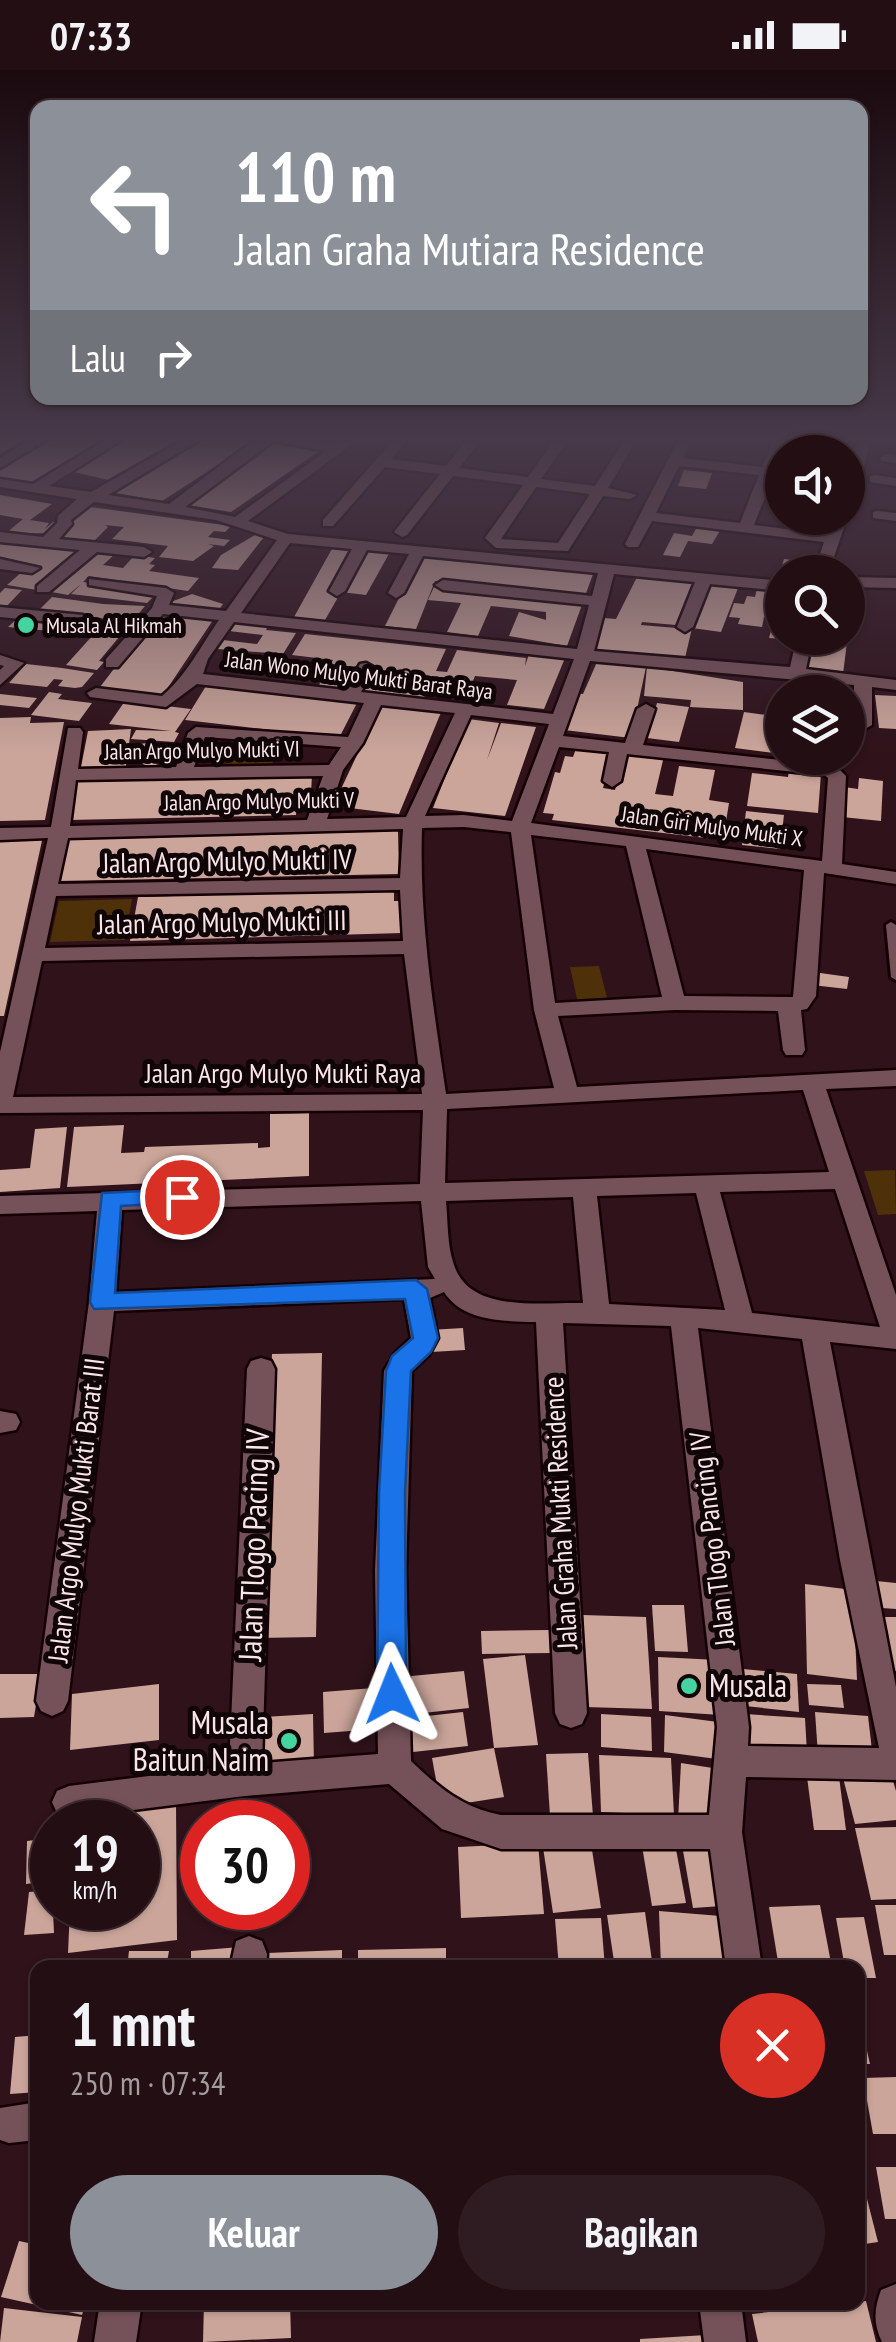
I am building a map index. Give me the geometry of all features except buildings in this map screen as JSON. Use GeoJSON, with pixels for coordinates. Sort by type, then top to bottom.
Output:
{"type":"FeatureCollection","features":[{"type":"Feature","properties":{"kind":"street"},"geometry":{"type":"LineString","coordinates":[[39,542],[144,552]]}},
{"type":"Feature","properties":{"kind":"street","name":"Jalan Wono Mulyo Mukti Barat Raya"},"geometry":{"type":"LineString","coordinates":[[283,542],[200,659],[193,678],[464,712],[626,747],[834,772],[823,868]]}},
{"type":"Feature","properties":{"kind":"street"},"geometry":{"type":"LineString","coordinates":[[316,542],[765,584]]}},
{"type":"Feature","properties":{"kind":"street"},"geometry":{"type":"LineString","coordinates":[[496,542],[564,548],[568,542]]}},
{"type":"Feature","properties":{"kind":"street"},"geometry":{"type":"LineString","coordinates":[[0,630],[8,613],[93,547]]}},
{"type":"Feature","properties":{"kind":"street"},"geometry":{"type":"LineString","coordinates":[[337,591],[361,548]]}},
{"type":"Feature","properties":{"kind":"street"},"geometry":{"type":"LineString","coordinates":[[396,593],[417,552]]}},
{"type":"Feature","properties":{"kind":"street"},"geometry":{"type":"LineString","coordinates":[[0,564],[32,568]]}},
{"type":"Feature","properties":{"kind":"street"},"geometry":{"type":"LineString","coordinates":[[566,1094],[559,1051],[545,1010],[520,826],[584,655],[607,570]]}},
{"type":"Feature","properties":{"kind":"street"},"geometry":{"type":"LineString","coordinates":[[685,626],[704,579]]}},
{"type":"Feature","properties":{"kind":"street"},"geometry":{"type":"LineString","coordinates":[[96,582],[164,592],[159,609],[112,663]]}},
{"type":"Feature","properties":{"kind":"street"},"geometry":{"type":"LineString","coordinates":[[865,582],[896,583]]}},
{"type":"Feature","properties":{"kind":"street"},"geometry":{"type":"LineString","coordinates":[[443,585],[598,601]]}},
{"type":"Feature","properties":{"kind":"street"},"geometry":{"type":"LineString","coordinates":[[865,594],[896,597]]}},
{"type":"Feature","properties":{"kind":"street"},"geometry":{"type":"LineString","coordinates":[[159,609],[806,675]]}},
{"type":"Feature","properties":{"kind":"street"},"geometry":{"type":"LineString","coordinates":[[8,613],[83,620]]}},
{"type":"Feature","properties":{"kind":"street"},"geometry":{"type":"LineString","coordinates":[[796,674],[800,655]]}},
{"type":"Feature","properties":{"kind":"street"},"geometry":{"type":"LineString","coordinates":[[0,660],[16,664],[0,680]]}},
{"type":"Feature","properties":{"kind":"street"},"geometry":{"type":"LineString","coordinates":[[350,697],[366,668]]}},
{"type":"Feature","properties":{"kind":"street"},"geometry":{"type":"LineString","coordinates":[[96,693],[166,702],[193,678]]}},
{"type":"Feature","properties":{"kind":"street"},"geometry":{"type":"LineString","coordinates":[[865,681],[896,685]]}},
{"type":"Feature","properties":{"kind":"street"},"geometry":{"type":"LineString","coordinates":[[315,825],[334,770],[354,743],[374,700]]}},
{"type":"Feature","properties":{"kind":"street"},"geometry":{"type":"LineString","coordinates":[[612,781],[646,709]]}},
{"type":"Feature","properties":{"kind":"street"},"geometry":{"type":"LineString","coordinates":[[464,712],[413,822],[410,884],[414,948],[435,1102],[432,1190],[441,1268],[457,1292],[471,1304],[550,1314],[683,1316],[896,1336],[812,1083]]}},
{"type":"Feature","properties":{"kind":"street"},"geometry":{"type":"LineString","coordinates":[[184,773],[197,733],[202,731],[354,743]]}},
{"type":"Feature","properties":{"kind":"street"},"geometry":{"type":"LineString","coordinates":[[0,1104],[8,1026],[32,956],[60,830],[74,732]]}},
{"type":"Feature","properties":{"kind":"street","name":"Jalan Argo Mulyo Mukti VI"},"geometry":{"type":"LineString","coordinates":[[70,774],[334,770]]}},
{"type":"Feature","properties":{"kind":"street","name":"Jalan Argo Mulyo Mukti V"},"geometry":{"type":"LineString","coordinates":[[0,834],[413,822],[520,826]]}},
{"type":"Feature","properties":{"kind":"street","name":"Jalan Giri Mulyo Mukti X"},"geometry":{"type":"LineString","coordinates":[[520,826],[896,878]]}},
{"type":"Feature","properties":{"kind":"street"},"geometry":{"type":"LineString","coordinates":[[634,840],[675,1003]]}},
{"type":"Feature","properties":{"kind":"street"},"geometry":{"type":"LineString","coordinates":[[545,1010],[675,1003],[799,1004],[805,996],[823,868]]}},
{"type":"Feature","properties":{"kind":"street","name":"Jalan Argo Mulyo Mukti IV"},"geometry":{"type":"LineString","coordinates":[[45,890],[410,884]]}},
{"type":"Feature","properties":{"kind":"street","name":"Jalan Argo Mulyo Mukti III"},"geometry":{"type":"LineString","coordinates":[[32,956],[414,948]]}},
{"type":"Feature","properties":{"kind":"street"},"geometry":{"type":"LineString","coordinates":[[789,1006],[794,1050]]}},
{"type":"Feature","properties":{"kind":"street","name":"Jalan Argo Mulyo Mukti Raya"},"geometry":{"type":"LineString","coordinates":[[0,1104],[435,1102],[896,1078]]}},
{"type":"Feature","properties":{"kind":"street"},"geometry":{"type":"LineString","coordinates":[[0,1205],[845,1180]]}},
{"type":"Feature","properties":{"kind":"street"},"geometry":{"type":"LineString","coordinates":[[706,1184],[740,1323]]}},
{"type":"Feature","properties":{"kind":"street"},"geometry":{"type":"LineString","coordinates":[[584,1186],[597,1312]]}},
{"type":"Feature","properties":{"kind":"street","name":"Jalan Argo Mulyo Mukti Barat III"},"geometry":{"type":"LineString","coordinates":[[52,1702],[102,1302],[110,1199]]}},
{"type":"Feature","properties":{"kind":"street"},"geometry":{"type":"LineString","coordinates":[[102,1302],[424,1289],[426,1338],[423,1346],[401,1362],[398,1371],[390,1657],[395,1768],[440,1812],[469,1827],[501,1832],[725,1832]]}},
{"type":"Feature","properties":{"kind":"street","name":"Jalan Graha Mukti Residence"},"geometry":{"type":"LineString","coordinates":[[550,1314],[571,1713]]}},
{"type":"Feature","properties":{"kind":"street","name":"Jalan Tlogo Pancing IV"},"geometry":{"type":"LineString","coordinates":[[683,1316],[733,1727],[725,1832],[743,1960]]}},
{"type":"Feature","properties":{"kind":"street"},"geometry":{"type":"LineString","coordinates":[[814,1330],[855,1560],[896,1749]]}},
{"type":"Feature","properties":{"kind":"street","name":"Jalan Tlogo Pacing IV"},"geometry":{"type":"LineString","coordinates":[[245,1780],[261,1370]]}},
{"type":"Feature","properties":{"kind":"street"},"geometry":{"type":"LineString","coordinates":[[729,1761],[896,1764]]}},
{"type":"Feature","properties":{"kind":"street"},"geometry":{"type":"LineString","coordinates":[[86,1800],[245,1780],[395,1768]]}},
{"type":"Feature","properties":{"kind":"street"},"geometry":{"type":"LineString","coordinates":[[896,2305],[896,2327]]}},
{"type":"Feature","properties":{"kind":"street"},"geometry":{"type":"LineString","coordinates":[[115,2342],[120,2310]]}},
{"type":"Feature","properties":{"kind":"street"},"geometry":{"type":"LineString","coordinates":[[721,2310],[725,2342]]}},
{"type":"Feature","properties":{"kind":"lane"},"geometry":{"type":"LineString","coordinates":[[891,925],[896,977]]}},
{"type":"Feature","properties":{"kind":"shaded area"},"geometry":{"type":"Polygon","coordinates":[[[216,743],[278,748],[271,767],[207,762],[216,743]]]}},
{"type":"Feature","properties":{"kind":"shaded area"},"geometry":{"type":"Polygon","coordinates":[[[132,899],[125,940],[50,942],[59,901],[132,899]]]}},
{"type":"Feature","properties":{"kind":"shaded area"},"geometry":{"type":"Polygon","coordinates":[[[599,966],[609,1006],[579,1008],[570,967],[599,966]]]}},
{"type":"Feature","properties":{"kind":"shaded area"},"geometry":{"type":"Polygon","coordinates":[[[895,1170],[896,1214],[878,1215],[864,1171],[895,1170]]]}},
{"type":"Feature","properties":{"kind":"place","name":"Musala Al Hikmah"},"geometry":{"type":"Point","coordinates":[26,625]}},
{"type":"Feature","properties":{"kind":"place","name":"Musala"},"geometry":{"type":"Point","coordinates":[689,1686]}},
{"type":"Feature","properties":{"kind":"place","name":"Musala Baitun Naim"},"geometry":{"type":"Point","coordinates":[289,1741]}},
{"type":"Feature","properties":{"kind":"route"},"geometry":{"type":"LineString","coordinates":[[182,1197],[110,1199],[102,1302],[416,1289],[426,1338],[423,1346],[401,1362],[398,1371],[392,1492],[392,1694]]}}]}
